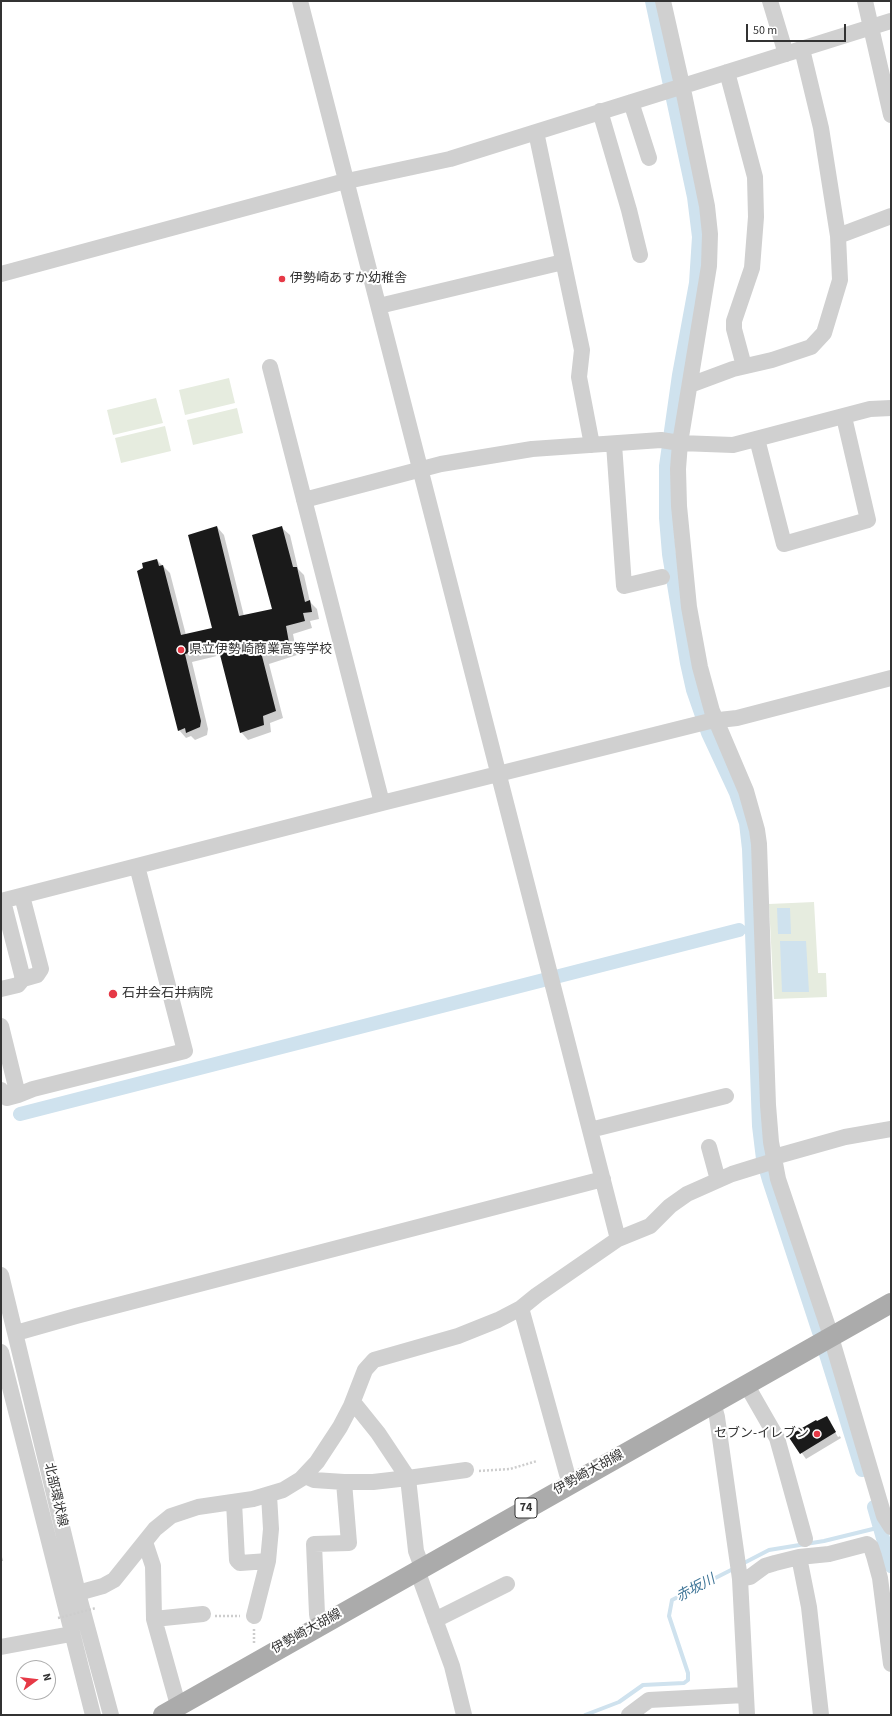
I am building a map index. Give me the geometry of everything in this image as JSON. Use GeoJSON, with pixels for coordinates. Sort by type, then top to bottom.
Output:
{"type":"FeatureCollection","features":[{"type":"Feature","properties":{"kind":"main road","name":"伊勢崎大胡線"},"geometry":{"type":"LineString","coordinates":[[170,1710],[891,1303]]}},
{"type":"Feature","properties":{"kind":"street"},"geometry":{"type":"LineString","coordinates":[[300,1],[422,469],[618,1239]]}},
{"type":"Feature","properties":{"kind":"street"},"geometry":{"type":"LineString","coordinates":[[663,1],[683,85],[710,234],[709,266],[680,443],[679,506],[689,607],[700,667],[707,722],[746,791],[754,813],[759,844],[768,1105],[766,1163],[778,1179],[830,1338],[884,1516],[891,1527]]}},
{"type":"Feature","properties":{"kind":"street"},"geometry":{"type":"LineString","coordinates":[[770,1],[786,54]]}},
{"type":"Feature","properties":{"kind":"street"},"geometry":{"type":"LineString","coordinates":[[865,1],[891,115]]}},
{"type":"Feature","properties":{"kind":"street"},"geometry":{"type":"LineString","coordinates":[[1,274],[346,181],[450,159],[891,21]]}},
{"type":"Feature","properties":{"kind":"street"},"geometry":{"type":"LineString","coordinates":[[690,386],[744,366],[772,360],[811,347],[824,333],[840,280],[838,236],[821,128],[802,49]]}},
{"type":"Feature","properties":{"kind":"street"},"geometry":{"type":"LineString","coordinates":[[727,72],[755,177],[756,217],[752,268],[734,321],[734,330],[744,366]]}},
{"type":"Feature","properties":{"kind":"street"},"geometry":{"type":"LineString","coordinates":[[632,102],[649,158]]}},
{"type":"Feature","properties":{"kind":"street"},"geometry":{"type":"LineString","coordinates":[[600,111],[629,210],[640,255]]}},
{"type":"Feature","properties":{"kind":"street"},"geometry":{"type":"LineString","coordinates":[[536,132],[582,350],[579,377],[592,445]]}},
{"type":"Feature","properties":{"kind":"street"},"geometry":{"type":"LineString","coordinates":[[838,236],[891,219]]}},
{"type":"Feature","properties":{"kind":"street"},"geometry":{"type":"LineString","coordinates":[[379,306],[563,262]]}},
{"type":"Feature","properties":{"kind":"street"},"geometry":{"type":"LineString","coordinates":[[270,367],[382,803]]}},
{"type":"Feature","properties":{"kind":"street"},"geometry":{"type":"LineString","coordinates":[[304,500],[422,469],[532,449],[661,440],[680,443],[733,445],[870,409],[891,408]]}},
{"type":"Feature","properties":{"kind":"street"},"geometry":{"type":"LineString","coordinates":[[757,439],[784,544],[868,520],[844,417]]}},
{"type":"Feature","properties":{"kind":"street"},"geometry":{"type":"LineString","coordinates":[[614,444],[624,586],[662,577]]}},
{"type":"Feature","properties":{"kind":"street"},"geometry":{"type":"LineString","coordinates":[[23,979],[2,901],[499,773],[707,722],[737,718],[891,678]]}},
{"type":"Feature","properties":{"kind":"street"},"geometry":{"type":"LineString","coordinates":[[1,1090],[7,1098],[33,1089],[186,1051],[137,866]]}},
{"type":"Feature","properties":{"kind":"street"},"geometry":{"type":"LineString","coordinates":[[1,990],[18,985],[23,979],[37,975],[40,969],[22,896]]}},
{"type":"Feature","properties":{"kind":"street"},"geometry":{"type":"LineString","coordinates":[[1,1026],[18,1094]]}},
{"type":"Feature","properties":{"kind":"street"},"geometry":{"type":"LineString","coordinates":[[590,1130],[726,1096]]}},
{"type":"Feature","properties":{"kind":"street"},"geometry":{"type":"LineString","coordinates":[[78,1593],[103,1586],[114,1580],[163,1522],[180,1512],[198,1507],[269,1495],[292,1485],[305,1476],[333,1438],[353,1402],[365,1370],[374,1360],[478,1329],[521,1308],[537,1295],[618,1239],[650,1226],[681,1197],[718,1180],[845,1137],[891,1129]]}},
{"type":"Feature","properties":{"kind":"street"},"geometry":{"type":"LineString","coordinates":[[709,1147],[718,1180]]}},
{"type":"Feature","properties":{"kind":"street"},"geometry":{"type":"LineString","coordinates":[[16,1333],[76,1316],[603,1179]]}},
{"type":"Feature","properties":{"kind":"street","name":"北部環状線"},"geometry":{"type":"LineString","coordinates":[[1,1275],[78,1593],[111,1715]]}},
{"type":"Feature","properties":{"kind":"street"},"geometry":{"type":"LineString","coordinates":[[521,1308],[567,1474],[572,1482]]}},
{"type":"Feature","properties":{"kind":"street","name":"北部環状線"},"geometry":{"type":"LineString","coordinates":[[1,1352],[6,1392],[92,1715]]}},
{"type":"Feature","properties":{"kind":"street"},"geometry":{"type":"LineString","coordinates":[[746,1384],[777,1438],[805,1539]]}},
{"type":"Feature","properties":{"kind":"street"},"geometry":{"type":"LineString","coordinates":[[353,1402],[378,1433],[408,1478],[419,1569],[435,1620],[452,1666],[464,1715]]}},
{"type":"Feature","properties":{"kind":"street"},"geometry":{"type":"LineString","coordinates":[[713,1403],[717,1417],[740,1579],[747,1715]]}},
{"type":"Feature","properties":{"kind":"street"},"geometry":{"type":"LineString","coordinates":[[305,1476],[314,1480],[373,1482],[466,1470]]}},
{"type":"Feature","properties":{"kind":"street"},"geometry":{"type":"LineString","coordinates":[[319,1626],[317,1614],[314,1544],[349,1543],[344,1482]]}},
{"type":"Feature","properties":{"kind":"street"},"geometry":{"type":"LineString","coordinates":[[254,1616],[268,1561],[271,1529],[269,1495]]}},
{"type":"Feature","properties":{"kind":"street"},"geometry":{"type":"LineString","coordinates":[[234,1502],[237,1560],[240,1562],[268,1561]]}},
{"type":"Feature","properties":{"kind":"street"},"geometry":{"type":"LineString","coordinates":[[145,1542],[153,1566],[154,1619],[170,1710]]}},
{"type":"Feature","properties":{"kind":"street"},"geometry":{"type":"LineString","coordinates":[[740,1579],[750,1577],[765,1566],[799,1557],[829,1554],[867,1544],[871,1547],[880,1578],[891,1664]]}},
{"type":"Feature","properties":{"kind":"street"},"geometry":{"type":"LineString","coordinates":[[799,1557],[809,1607],[821,1715]]}},
{"type":"Feature","properties":{"kind":"street"},"geometry":{"type":"LineString","coordinates":[[435,1620],[507,1584]]}},
{"type":"Feature","properties":{"kind":"street"},"geometry":{"type":"LineString","coordinates":[[154,1619],[203,1614]]}},
{"type":"Feature","properties":{"kind":"street"},"geometry":{"type":"LineString","coordinates":[[1,1647],[71,1634]]}},
{"type":"Feature","properties":{"kind":"street"},"geometry":{"type":"LineString","coordinates":[[629,1715],[649,1700],[745,1695]]}},
{"type":"Feature","properties":{"kind":"path"},"geometry":{"type":"LineString","coordinates":[[466,1470],[510,1469],[537,1461]]}},
{"type":"Feature","properties":{"kind":"path"},"geometry":{"type":"LineString","coordinates":[[58,1618],[96,1608]]}},
{"type":"Feature","properties":{"kind":"path"},"geometry":{"type":"LineString","coordinates":[[203,1614],[212,1616],[254,1616],[254,1649],[260,1659]]}},
{"type":"Feature","properties":{"kind":"shaded area"},"geometry":{"type":"Polygon","coordinates":[[[229,378],[235,403],[185,415],[179,390],[229,378]]]}},
{"type":"Feature","properties":{"kind":"shaded area"},"geometry":{"type":"Polygon","coordinates":[[[156,398],[163,423],[113,435],[107,410],[156,398]]]}},
{"type":"Feature","properties":{"kind":"shaded area"},"geometry":{"type":"Polygon","coordinates":[[[237,408],[243,433],[193,445],[187,420],[237,408]]]}},
{"type":"Feature","properties":{"kind":"shaded area"},"geometry":{"type":"Polygon","coordinates":[[[165,426],[171,451],[121,463],[115,438],[165,426]]]}},
{"type":"Feature","properties":{"kind":"shaded area"},"geometry":{"type":"Polygon","coordinates":[[[814,902],[818,973],[826,973],[827,997],[774,999],[769,904],[814,902]]]}},
{"type":"Feature","properties":{"kind":"water"},"geometry":{"type":"Polygon","coordinates":[[[777,908],[790,908],[791,934],[778,934],[777,908]]]}},
{"type":"Feature","properties":{"kind":"water"},"geometry":{"type":"Polygon","coordinates":[[[780,941],[806,941],[809,992],[782,992],[780,941]]]}},
{"type":"Feature","properties":{"kind":"building"},"geometry":{"type":"Polygon","coordinates":[[[217,526],[239,616],[272,609],[252,535],[282,526],[293,567],[297,567],[305,602],[310,600],[312,612],[303,613],[305,621],[286,626],[290,648],[262,656],[276,711],[263,716],[264,725],[240,733],[218,647],[185,654],[201,721],[200,727],[186,733],[185,728],[178,731],[137,571],[143,568],[142,563],[157,559],[159,566],[163,565],[181,635],[212,628],[188,535],[217,526]]]}},
{"type":"Feature","properties":{"kind":"building"},"geometry":{"type":"Polygon","coordinates":[[[827,1416],[836,1432],[800,1454],[788,1436],[816,1420],[817,1421],[827,1416]]]}},
{"type":"Feature","properties":{"kind":"waterway"},"geometry":{"type":"LineString","coordinates":[[652,1],[694,197],[699,237],[696,283],[679,375],[666,466],[666,518],[669,554],[687,663],[693,690],[708,733],[736,793],[746,823],[749,849],[759,1126],[763,1159],[819,1332]]}},
{"type":"Feature","properties":{"kind":"waterway"},"geometry":{"type":"LineString","coordinates":[[20,1114],[739,930]]}},
{"type":"Feature","properties":{"kind":"waterway"},"geometry":{"type":"LineString","coordinates":[[824,1348],[862,1470]]}},
{"type":"Feature","properties":{"kind":"waterway"},"geometry":{"type":"LineString","coordinates":[[874,1507],[891,1566]]}},
{"type":"Feature","properties":{"kind":"waterway","name":"赤坂川"},"geometry":{"type":"LineString","coordinates":[[742,1564],[769,1550],[824,1541],[881,1527]]}},
{"type":"Feature","properties":{"kind":"waterway","name":"赤坂川"},"geometry":{"type":"LineString","coordinates":[[585,1715],[619,1702],[643,1685],[684,1683],[688,1680],[688,1673],[669,1616],[672,1600],[735,1568]]}},
{"type":"Feature","properties":{"kind":"place","name":"伊勢崎あすか幼稚舎"},"geometry":{"type":"Point","coordinates":[282,279]}},
{"type":"Feature","properties":{"kind":"place","name":"県立伊勢崎商業高等学校"},"geometry":{"type":"Point","coordinates":[181,650]}},
{"type":"Feature","properties":{"kind":"place","name":"石井会石井病院"},"geometry":{"type":"Point","coordinates":[113,994]}},
{"type":"Feature","properties":{"kind":"place","name":"セブン-イレブン"},"geometry":{"type":"Point","coordinates":[817,1434]}}]}
